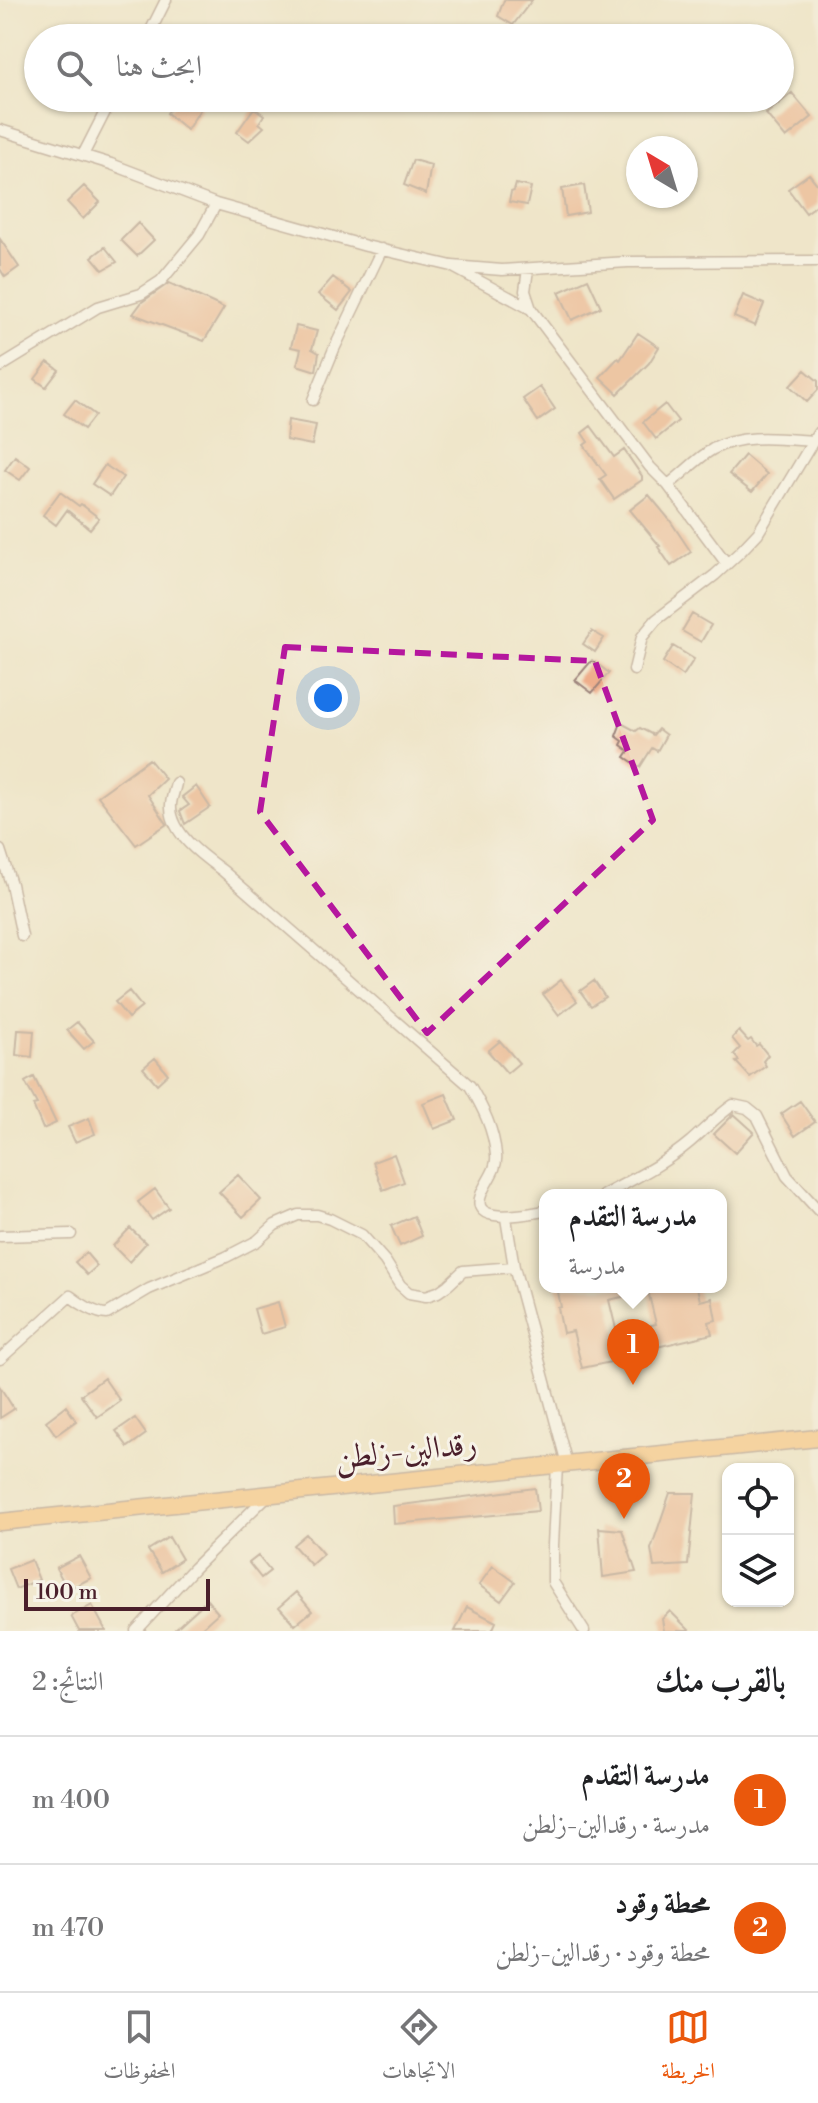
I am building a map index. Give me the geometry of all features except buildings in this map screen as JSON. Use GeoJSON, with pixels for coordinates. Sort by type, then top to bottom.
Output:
{"type":"FeatureCollection","features":[{"type":"Feature","properties":{"kind":"main road","name":"رقدالين-زلطن"},"geometry":{"type":"LineString","coordinates":[[0,1522],[818,1438]]}},
{"type":"Feature","properties":{"kind":"street"},"geometry":{"type":"LineString","coordinates":[[154,24],[166,0]]}},
{"type":"Feature","properties":{"kind":"street"},"geometry":{"type":"LineString","coordinates":[[83,155],[105,112]]}},
{"type":"Feature","properties":{"kind":"street"},"geometry":{"type":"LineString","coordinates":[[0,130],[83,155],[216,204],[452,266],[502,270],[628,262],[818,261]]}},
{"type":"Feature","properties":{"kind":"street"},"geometry":{"type":"LineString","coordinates":[[0,367],[98,307],[141,294],[161,281],[199,235],[216,204]]}},
{"type":"Feature","properties":{"kind":"street"},"geometry":{"type":"LineString","coordinates":[[313,400],[382,249]]}},
{"type":"Feature","properties":{"kind":"street"},"geometry":{"type":"LineString","coordinates":[[452,266],[531,309]]}},
{"type":"Feature","properties":{"kind":"street"},"geometry":{"type":"LineString","coordinates":[[528,269],[525,291],[531,309],[727,564]]}},
{"type":"Feature","properties":{"kind":"street"},"geometry":{"type":"LineString","coordinates":[[668,485],[712,450],[732,442],[815,437]]}},
{"type":"Feature","properties":{"kind":"street"},"geometry":{"type":"LineString","coordinates":[[634,670],[642,637],[656,620],[727,564],[758,533],[815,437]]}},
{"type":"Feature","properties":{"kind":"street"},"geometry":{"type":"LineString","coordinates":[[176,783],[171,808],[176,826],[196,852],[223,871],[470,1086],[490,1126],[497,1159],[479,1198],[486,1213],[506,1218],[539,1212]]}},
{"type":"Feature","properties":{"kind":"street"},"geometry":{"type":"LineString","coordinates":[[0,850],[22,936]]}},
{"type":"Feature","properties":{"kind":"street"},"geometry":{"type":"LineString","coordinates":[[616,1189],[647,1173],[688,1144],[733,1105],[752,1110],[757,1116],[787,1176],[818,1210]]}},
{"type":"Feature","properties":{"kind":"street"},"geometry":{"type":"LineString","coordinates":[[0,1359],[70,1296],[102,1315],[107,1314],[149,1289],[257,1241],[275,1225],[298,1215],[330,1219],[362,1235],[409,1293],[426,1296],[438,1292],[463,1271],[514,1267]]}},
{"type":"Feature","properties":{"kind":"street"},"geometry":{"type":"LineString","coordinates":[[506,1218],[514,1267],[562,1464],[553,1545],[553,1582],[584,1631]]}},
{"type":"Feature","properties":{"kind":"street"},"geometry":{"type":"LineString","coordinates":[[0,1236],[71,1234]]}},
{"type":"Feature","properties":{"kind":"street"},"geometry":{"type":"LineString","coordinates":[[136,1631],[270,1493]]}},
{"type":"Feature","properties":{"kind":"highlighted area"},"geometry":{"type":"Polygon","coordinates":[[[285,647],[595,661],[653,820],[427,1033],[260,812],[285,647]]]}},
{"type":"Feature","properties":{"kind":"place","name":"مدرسة التقدم"},"geometry":{"type":"Point","coordinates":[633,1385]}},
{"type":"Feature","properties":{"kind":"place","name":"محطة وقود"},"geometry":{"type":"Point","coordinates":[624,1519]}}]}
